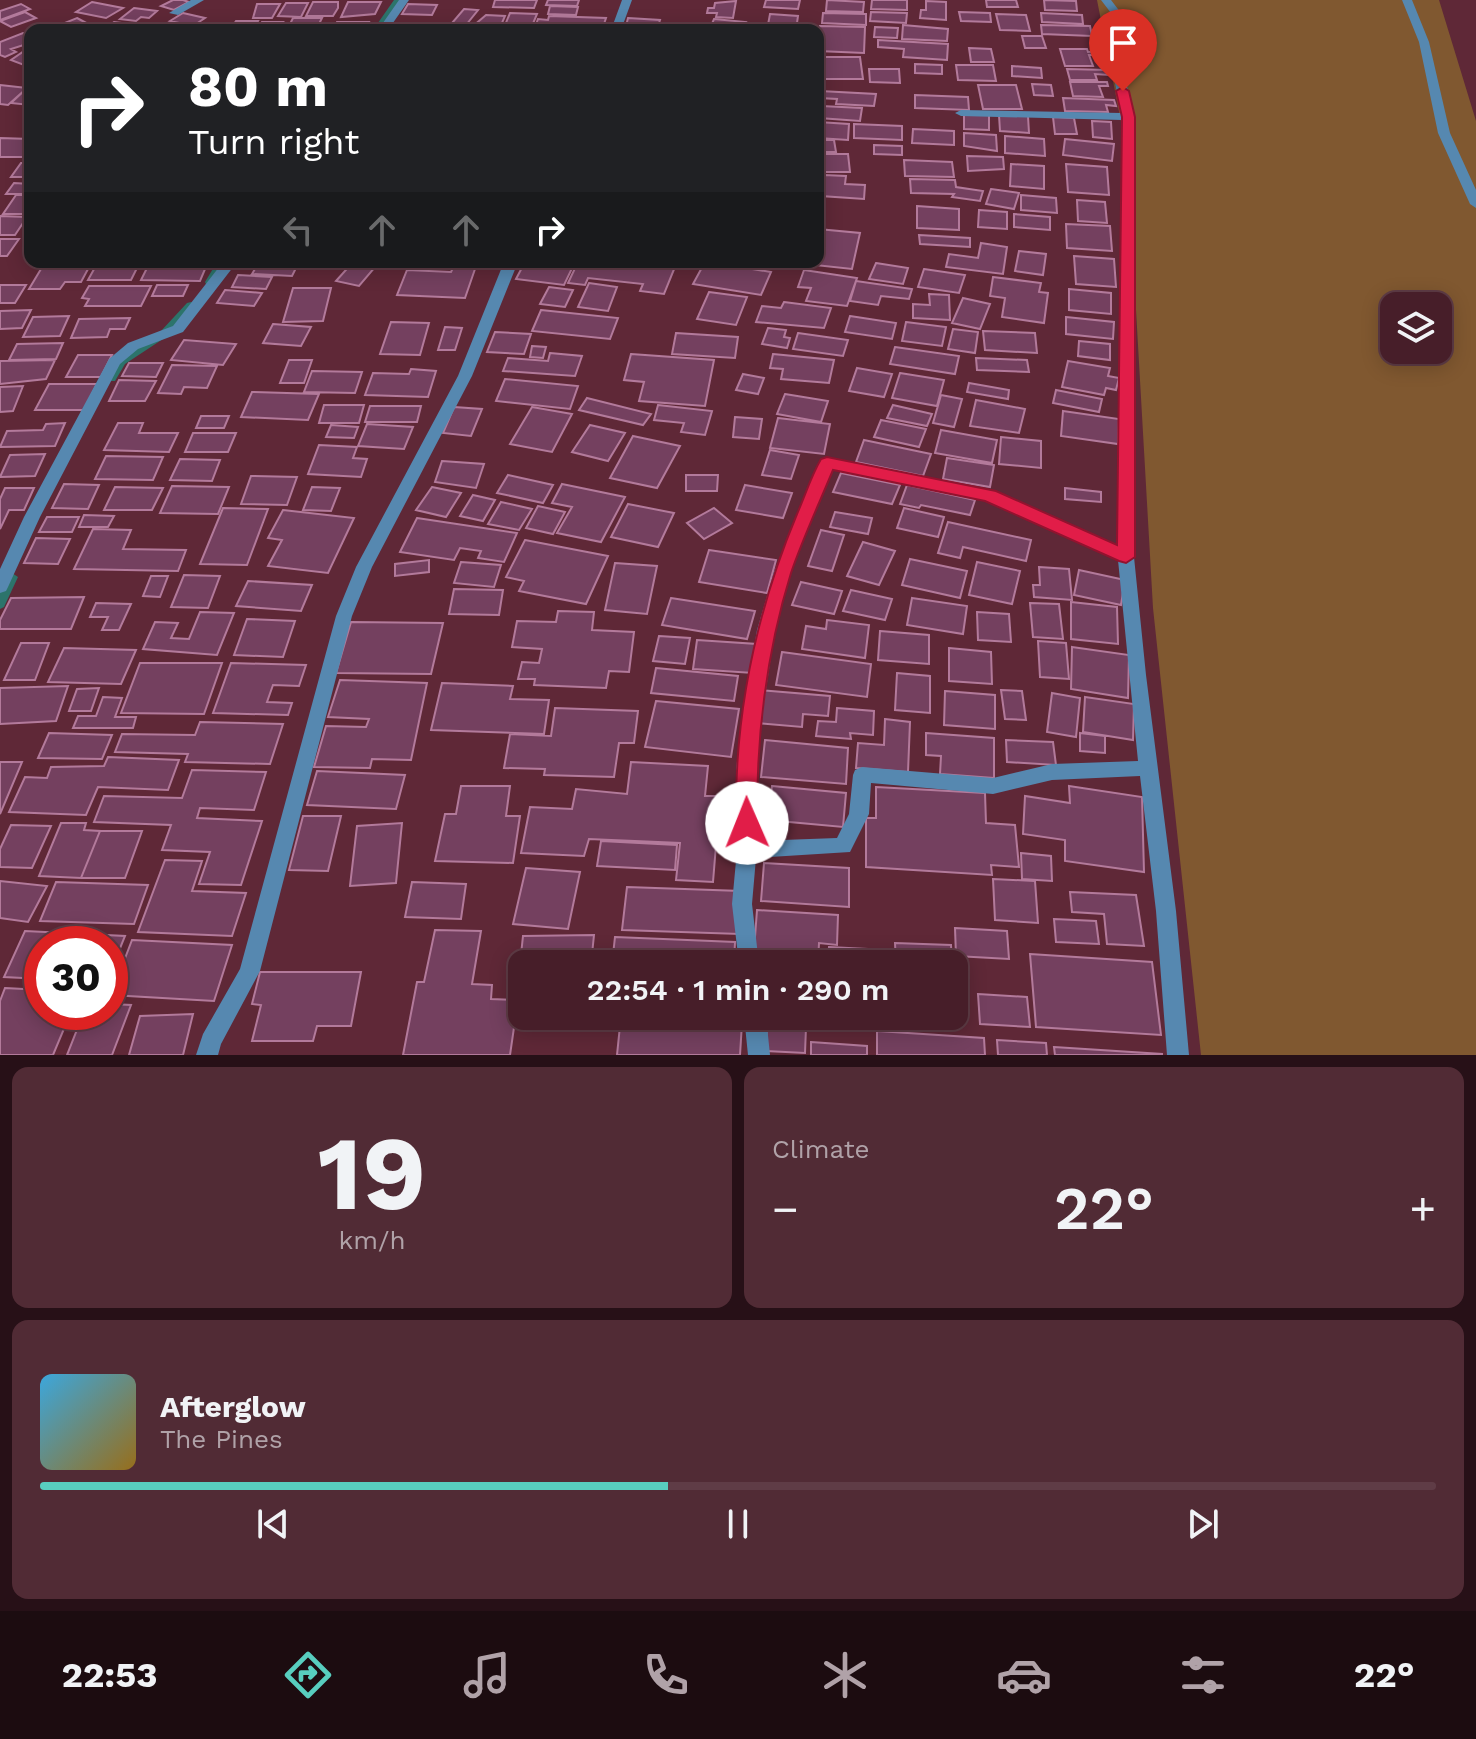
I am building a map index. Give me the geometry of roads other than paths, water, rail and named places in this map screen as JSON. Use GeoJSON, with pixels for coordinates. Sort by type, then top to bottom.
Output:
{"type":"FeatureCollection","features":[{"type":"Feature","properties":{"kind":"street"},"geometry":{"type":"LineString","coordinates":[[174,13],[199,0]]}},
{"type":"Feature","properties":{"kind":"street"},"geometry":{"type":"LineString","coordinates":[[387,24],[404,0]]}},
{"type":"Feature","properties":{"kind":"street"},"geometry":{"type":"LineString","coordinates":[[618,24],[627,0]]}},
{"type":"Feature","properties":{"kind":"street"},"geometry":{"type":"LineString","coordinates":[[1106,0],[1116,13],[1111,38],[1128,117],[1126,557],[1166,911],[1178,1055]]}},
{"type":"Feature","properties":{"kind":"street"},"geometry":{"type":"LineString","coordinates":[[1407,0],[1424,42],[1444,133],[1476,204]]}},
{"type":"Feature","properties":{"kind":"street"},"geometry":{"type":"LineString","coordinates":[[961,113],[1128,117]]}},
{"type":"Feature","properties":{"kind":"street"},"geometry":{"type":"LineString","coordinates":[[0,587],[32,517],[114,362],[133,346],[178,329],[225,268]]}},
{"type":"Feature","properties":{"kind":"street"},"geometry":{"type":"LineString","coordinates":[[207,1055],[211,1041],[250,971],[344,616],[364,567],[465,376],[509,268]]}},
{"type":"Feature","properties":{"kind":"street"},"geometry":{"type":"LineString","coordinates":[[747,950],[742,904],[747,850],[745,769],[766,630],[782,572],[827,463],[990,495],[1126,557]]}},
{"type":"Feature","properties":{"kind":"street"},"geometry":{"type":"LineString","coordinates":[[747,850],[843,846],[859,814],[862,775],[993,786],[1052,772],[1149,768]]}},
{"type":"Feature","properties":{"kind":"street"},"geometry":{"type":"LineString","coordinates":[[756,1030],[759,1055]]}},
{"type":"Feature","properties":{"kind":"waterway"},"geometry":{"type":"LineString","coordinates":[[381,24],[398,0]]}},
{"type":"Feature","properties":{"kind":"waterway"},"geometry":{"type":"LineString","coordinates":[[210,282],[218,268]]}},
{"type":"Feature","properties":{"kind":"waterway"},"geometry":{"type":"LineString","coordinates":[[111,379],[121,362],[165,333],[191,305]]}},
{"type":"Feature","properties":{"kind":"waterway"},"geometry":{"type":"LineString","coordinates":[[0,604],[12,577]]}}]}
